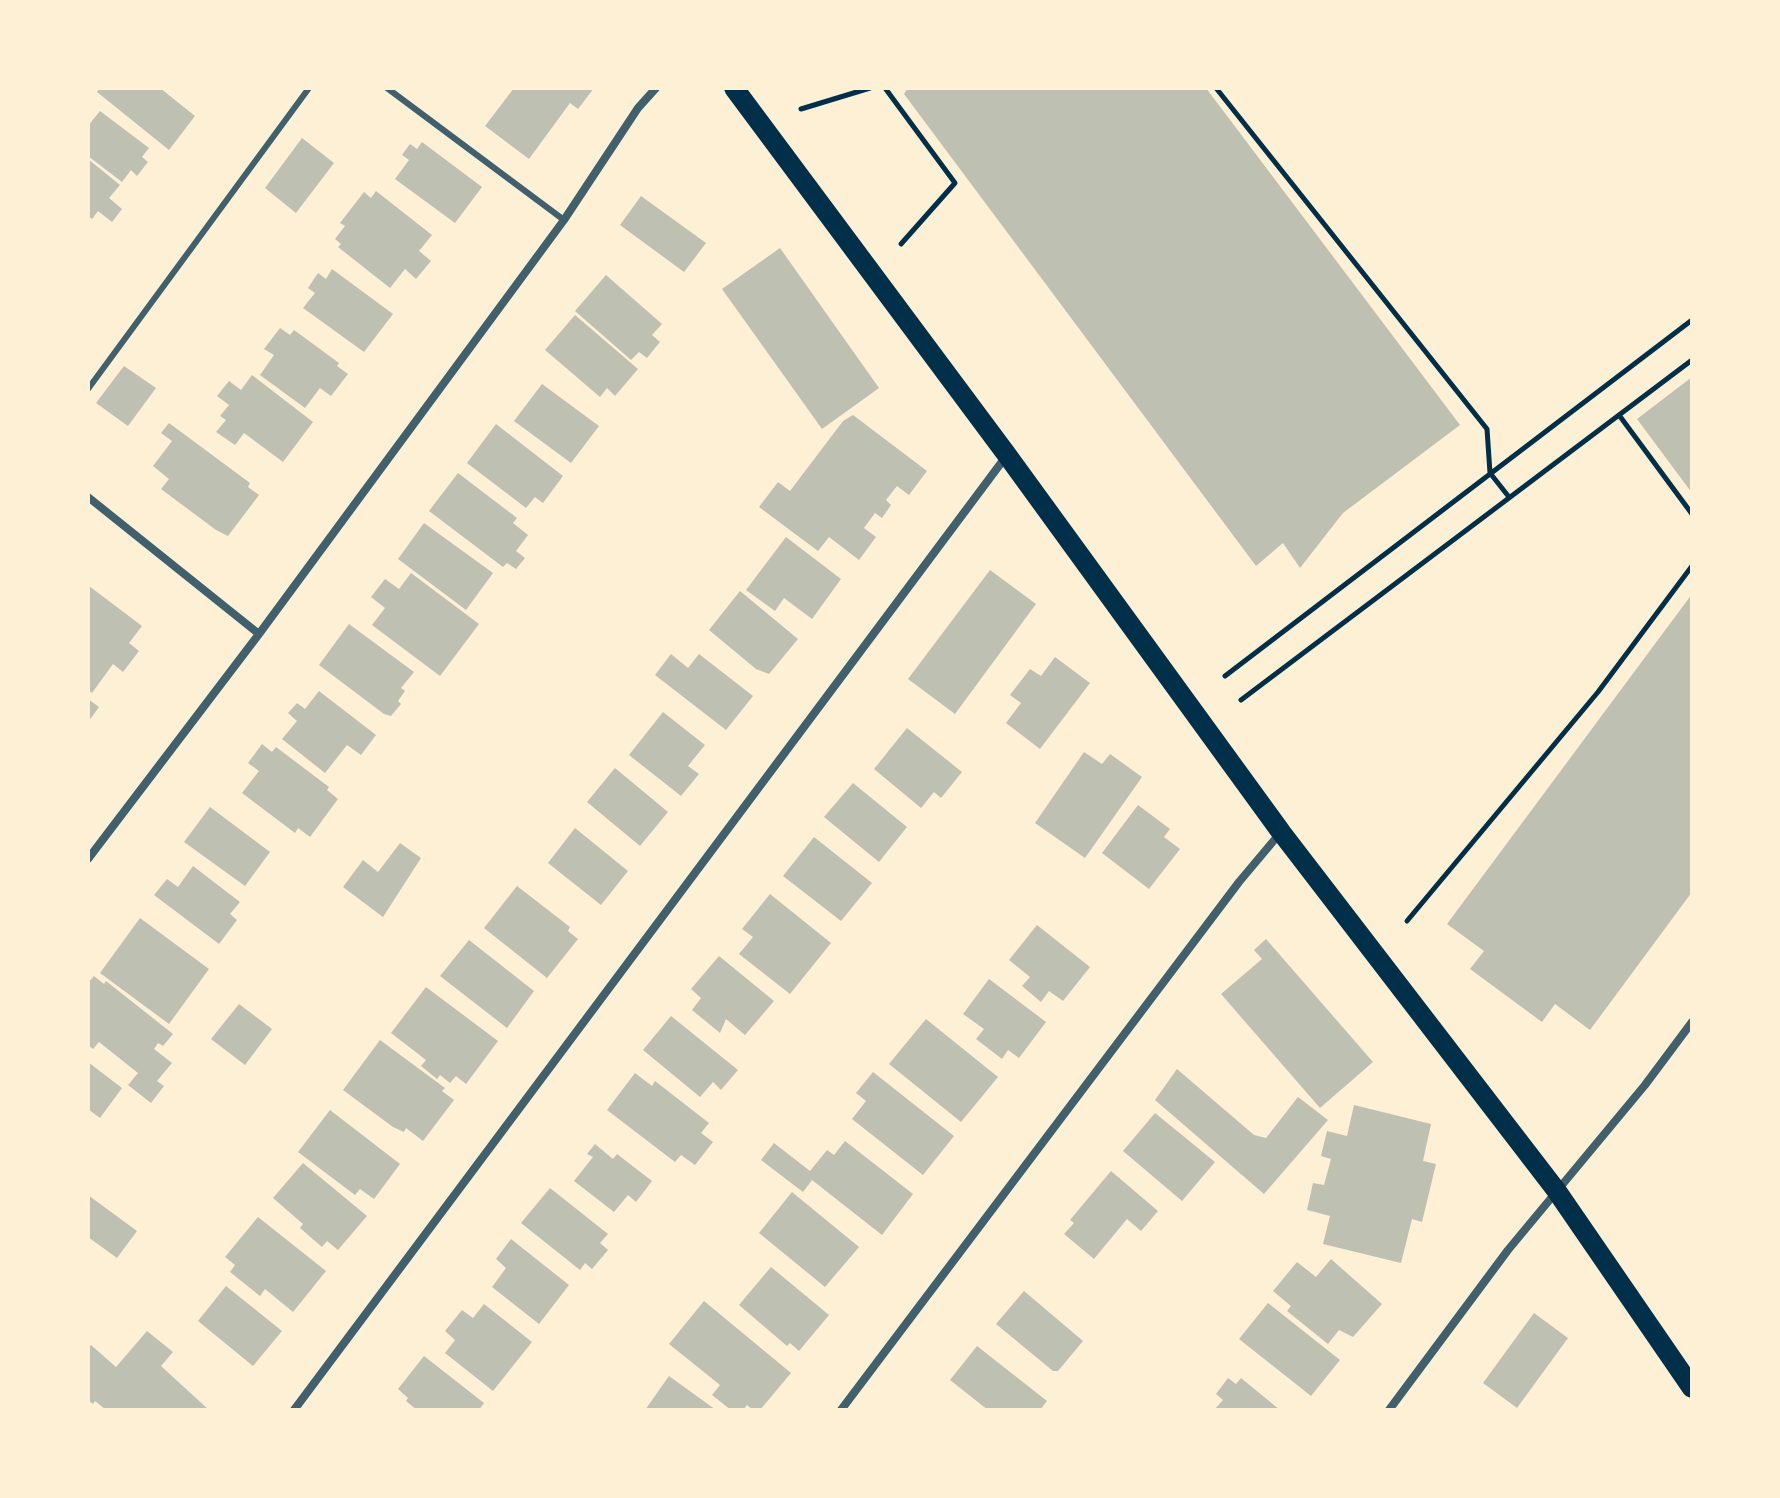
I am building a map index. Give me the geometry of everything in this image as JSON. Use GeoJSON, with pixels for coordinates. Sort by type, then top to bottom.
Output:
{"type":"FeatureCollection","features":[{"type":"Feature","properties":{"kind":"main road"},"geometry":{"type":"LineString","coordinates":[[734,88],[1007,455],[1281,832],[1556,1190],[1692,1388]]}},
{"type":"Feature","properties":{"kind":"street"},"geometry":{"type":"LineString","coordinates":[[88,859],[259,634],[564,220],[638,108],[656,88]]}},
{"type":"Feature","properties":{"kind":"street"},"geometry":{"type":"LineString","coordinates":[[294,1410],[1007,455]]}},
{"type":"Feature","properties":{"kind":"street"},"geometry":{"type":"LineString","coordinates":[[88,497],[259,634]]}},
{"type":"Feature","properties":{"kind":"street"},"geometry":{"type":"LineString","coordinates":[[841,1410],[1221,906],[1281,832]]}},
{"type":"Feature","properties":{"kind":"street"},"geometry":{"type":"LineString","coordinates":[[1389,1410],[1556,1190],[1605,1135],[1692,1022]]}},
{"type":"Feature","properties":{"kind":"lane"},"geometry":{"type":"LineString","coordinates":[[88,389],[309,88]]}},
{"type":"Feature","properties":{"kind":"lane"},"geometry":{"type":"LineString","coordinates":[[387,88],[564,220]]}},
{"type":"Feature","properties":{"kind":"path"},"geometry":{"type":"LineString","coordinates":[[801,109],[870,88]]}},
{"type":"Feature","properties":{"kind":"path"},"geometry":{"type":"LineString","coordinates":[[885,88],[955,183],[901,244]]}},
{"type":"Feature","properties":{"kind":"path"},"geometry":{"type":"LineString","coordinates":[[1216,88],[1487,429],[1490,473],[1509,497]]}},
{"type":"Feature","properties":{"kind":"path"},"geometry":{"type":"LineString","coordinates":[[1225,676],[1692,320]]}},
{"type":"Feature","properties":{"kind":"path"},"geometry":{"type":"LineString","coordinates":[[1241,700],[1692,360]]}},
{"type":"Feature","properties":{"kind":"path"},"geometry":{"type":"LineString","coordinates":[[1619,415],[1692,514]]}},
{"type":"Feature","properties":{"kind":"path"},"geometry":{"type":"LineString","coordinates":[[1407,921],[1598,692],[1692,566]]}},
{"type":"Feature","properties":{"kind":"building"},"geometry":{"type":"Polygon","coordinates":[[[100,88],[160,88],[195,116],[169,150],[97,92],[100,88]]]}},
{"type":"Feature","properties":{"kind":"building"},"geometry":{"type":"Polygon","coordinates":[[[514,88],[594,88],[578,109],[570,103],[529,159],[485,126],[514,88]]]}},
{"type":"Feature","properties":{"kind":"building"},"geometry":{"type":"Polygon","coordinates":[[[908,88],[1206,88],[1460,425],[1343,513],[1300,568],[1283,543],[1256,566],[904,94],[908,88]]]}},
{"type":"Feature","properties":{"kind":"building"},"geometry":{"type":"Polygon","coordinates":[[[100,111],[149,148],[142,157],[148,162],[137,176],[131,170],[122,182],[88,156],[88,126],[100,111]]]}},
{"type":"Feature","properties":{"kind":"building"},"geometry":{"type":"Polygon","coordinates":[[[302,138],[334,163],[296,213],[265,188],[302,138]]]}},
{"type":"Feature","properties":{"kind":"building"},"geometry":{"type":"Polygon","coordinates":[[[422,142],[482,187],[455,223],[395,179],[409,160],[402,155],[410,144],[417,149],[422,142]]]}},
{"type":"Feature","properties":{"kind":"building"},"geometry":{"type":"Polygon","coordinates":[[[88,159],[120,185],[109,198],[122,209],[112,222],[98,211],[92,219],[88,216],[88,159]]]}},
{"type":"Feature","properties":{"kind":"building"},"geometry":{"type":"Polygon","coordinates":[[[376,191],[432,235],[419,251],[431,261],[416,279],[405,269],[390,288],[338,247],[341,244],[335,239],[345,226],[340,223],[364,192],[371,198],[376,191]]]}},
{"type":"Feature","properties":{"kind":"building"},"geometry":{"type":"Polygon","coordinates":[[[641,196],[706,243],[684,272],[620,225],[641,196]]]}},
{"type":"Feature","properties":{"kind":"building"},"geometry":{"type":"Polygon","coordinates":[[[780,248],[879,388],[822,429],[722,289],[780,248]]]}},
{"type":"Feature","properties":{"kind":"building"},"geometry":{"type":"Polygon","coordinates":[[[332,269],[393,314],[364,352],[303,308],[315,293],[308,288],[318,273],[326,279],[332,269]]]}},
{"type":"Feature","properties":{"kind":"building"},"geometry":{"type":"Polygon","coordinates":[[[606,275],[662,324],[652,335],[660,342],[647,358],[639,352],[631,360],[575,311],[606,275]]]}},
{"type":"Feature","properties":{"kind":"building"},"geometry":{"type":"Polygon","coordinates":[[[575,315],[638,369],[615,396],[607,388],[600,397],[545,350],[575,315]]]}},
{"type":"Feature","properties":{"kind":"building"},"geometry":{"type":"Polygon","coordinates":[[[280,328],[290,335],[294,330],[339,363],[337,366],[348,374],[331,396],[320,388],[305,408],[260,375],[274,355],[264,349],[280,328]]]}},
{"type":"Feature","properties":{"kind":"building"},"geometry":{"type":"Polygon","coordinates":[[[124,366],[156,388],[128,426],[96,403],[124,366]]]}},
{"type":"Feature","properties":{"kind":"building"},"geometry":{"type":"Polygon","coordinates":[[[252,375],[313,422],[283,462],[244,433],[235,445],[216,432],[226,420],[220,416],[229,405],[217,396],[229,381],[241,390],[252,375]]]}},
{"type":"Feature","properties":{"kind":"building"},"geometry":{"type":"Polygon","coordinates":[[[1692,377],[1692,493],[1637,419],[1692,377]]]}},
{"type":"Feature","properties":{"kind":"building"},"geometry":{"type":"Polygon","coordinates":[[[542,384],[599,426],[571,463],[514,421],[542,384]]]}},
{"type":"Feature","properties":{"kind":"building"},"geometry":{"type":"Polygon","coordinates":[[[853,415],[927,471],[909,495],[897,486],[886,500],[891,505],[882,518],[875,513],[864,528],[876,537],[859,560],[829,537],[818,551],[759,507],[778,482],[790,491],[843,421],[853,415]]]}},
{"type":"Feature","properties":{"kind":"building"},"geometry":{"type":"Polygon","coordinates":[[[169,423],[250,483],[248,487],[259,495],[228,536],[161,489],[169,479],[153,466],[172,441],[161,433],[169,423]]]}},
{"type":"Feature","properties":{"kind":"building"},"geometry":{"type":"Polygon","coordinates":[[[496,424],[563,476],[543,503],[535,497],[526,508],[467,463],[496,424]]]}},
{"type":"Feature","properties":{"kind":"building"},"geometry":{"type":"Polygon","coordinates":[[[458,473],[517,518],[513,523],[528,535],[516,551],[525,558],[516,569],[507,563],[503,567],[429,511],[458,473]]]}},
{"type":"Feature","properties":{"kind":"building"},"geometry":{"type":"Polygon","coordinates":[[[424,523],[493,573],[466,610],[398,559],[424,523]]]}},
{"type":"Feature","properties":{"kind":"building"},"geometry":{"type":"Polygon","coordinates":[[[786,537],[841,579],[812,619],[784,598],[775,611],[746,590],[786,537]]]}},
{"type":"Feature","properties":{"kind":"building"},"geometry":{"type":"Polygon","coordinates":[[[990,570],[1036,604],[955,714],[908,679],[990,570]]]}},
{"type":"Feature","properties":{"kind":"building"},"geometry":{"type":"Polygon","coordinates":[[[411,573],[479,624],[440,676],[372,625],[385,608],[371,597],[385,579],[399,589],[411,573]]]}},
{"type":"Feature","properties":{"kind":"building"},"geometry":{"type":"Polygon","coordinates":[[[89,586],[142,626],[129,643],[139,651],[123,672],[113,664],[92,693],[88,690],[89,586]]]}},
{"type":"Feature","properties":{"kind":"building"},"geometry":{"type":"Polygon","coordinates":[[[740,591],[798,639],[769,674],[756,669],[709,630],[740,591]]]}},
{"type":"Feature","properties":{"kind":"building"},"geometry":{"type":"Polygon","coordinates":[[[1692,594],[1692,892],[1590,1030],[1555,1004],[1542,1022],[1470,969],[1484,951],[1447,924],[1692,594]]]}},
{"type":"Feature","properties":{"kind":"building"},"geometry":{"type":"Polygon","coordinates":[[[349,624],[414,672],[401,688],[405,691],[398,701],[401,704],[391,716],[384,714],[319,665],[349,624]]]}},
{"type":"Feature","properties":{"kind":"building"},"geometry":{"type":"Polygon","coordinates":[[[671,654],[688,668],[699,654],[753,696],[726,730],[655,675],[671,654]]]}},
{"type":"Feature","properties":{"kind":"building"},"geometry":{"type":"Polygon","coordinates":[[[1055,657],[1090,683],[1040,749],[1006,723],[1021,703],[1010,695],[1030,669],[1041,676],[1055,657]]]}},
{"type":"Feature","properties":{"kind":"building"},"geometry":{"type":"Polygon","coordinates":[[[319,691],[376,735],[361,755],[347,745],[325,773],[282,739],[297,721],[288,713],[297,703],[305,709],[319,691]]]}},
{"type":"Feature","properties":{"kind":"building"},"geometry":{"type":"Polygon","coordinates":[[[88,699],[99,707],[88,722],[88,699]]]}},
{"type":"Feature","properties":{"kind":"building"},"geometry":{"type":"Polygon","coordinates":[[[663,712],[705,745],[688,766],[699,774],[681,796],[629,755],[663,712]]]}},
{"type":"Feature","properties":{"kind":"building"},"geometry":{"type":"Polygon","coordinates":[[[907,728],[962,772],[941,798],[934,792],[921,808],[874,769],[907,728]]]}},
{"type":"Feature","properties":{"kind":"building"},"geometry":{"type":"Polygon","coordinates":[[[262,744],[272,752],[276,747],[329,787],[327,790],[338,799],[310,837],[298,828],[295,833],[242,793],[259,771],[248,763],[262,744]]]}},
{"type":"Feature","properties":{"kind":"building"},"geometry":{"type":"Polygon","coordinates":[[[1084,752],[1102,764],[1110,754],[1142,777],[1085,858],[1035,823],[1084,752]]]}},
{"type":"Feature","properties":{"kind":"building"},"geometry":{"type":"Polygon","coordinates":[[[615,768],[668,812],[640,846],[587,802],[615,768]]]}},
{"type":"Feature","properties":{"kind":"building"},"geometry":{"type":"Polygon","coordinates":[[[853,783],[907,827],[879,862],[824,817],[853,783]]]}},
{"type":"Feature","properties":{"kind":"building"},"geometry":{"type":"Polygon","coordinates":[[[1138,805],[1170,829],[1164,837],[1180,849],[1149,889],[1102,853],[1138,805]]]}},
{"type":"Feature","properties":{"kind":"building"},"geometry":{"type":"Polygon","coordinates":[[[210,807],[270,852],[245,886],[184,842],[210,807]]]}},
{"type":"Feature","properties":{"kind":"building"},"geometry":{"type":"Polygon","coordinates":[[[575,828],[628,871],[601,905],[548,863],[575,828]]]}},
{"type":"Feature","properties":{"kind":"building"},"geometry":{"type":"Polygon","coordinates":[[[814,837],[872,883],[841,921],[783,876],[814,837]]]}},
{"type":"Feature","properties":{"kind":"building"},"geometry":{"type":"Polygon","coordinates":[[[400,843],[421,858],[383,917],[343,887],[363,860],[378,872],[400,843]]]}},
{"type":"Feature","properties":{"kind":"building"},"geometry":{"type":"Polygon","coordinates":[[[193,866],[240,902],[230,914],[237,920],[219,944],[154,895],[167,879],[178,887],[193,866]]]}},
{"type":"Feature","properties":{"kind":"building"},"geometry":{"type":"Polygon","coordinates":[[[517,886],[570,927],[568,931],[578,939],[547,978],[484,928],[517,886]]]}},
{"type":"Feature","properties":{"kind":"building"},"geometry":{"type":"Polygon","coordinates":[[[770,894],[831,943],[790,994],[739,954],[753,937],[742,929],[770,894]]]}},
{"type":"Feature","properties":{"kind":"building"},"geometry":{"type":"Polygon","coordinates":[[[140,918],[209,969],[169,1024],[100,973],[140,918]]]}},
{"type":"Feature","properties":{"kind":"building"},"geometry":{"type":"Polygon","coordinates":[[[1037,925],[1090,967],[1063,1001],[1049,991],[1041,1002],[1022,986],[1030,977],[1009,960],[1037,925]]]}},
{"type":"Feature","properties":{"kind":"building"},"geometry":{"type":"Polygon","coordinates":[[[1266,939],[1373,1062],[1320,1108],[1221,994],[1262,959],[1254,950],[1266,939]]]}},
{"type":"Feature","properties":{"kind":"building"},"geometry":{"type":"Polygon","coordinates":[[[469,940],[534,991],[507,1028],[440,976],[469,940]]]}},
{"type":"Feature","properties":{"kind":"building"},"geometry":{"type":"Polygon","coordinates":[[[719,956],[774,1001],[745,1035],[726,1019],[720,1033],[692,1010],[701,998],[691,989],[719,956]]]}},
{"type":"Feature","properties":{"kind":"building"},"geometry":{"type":"Polygon","coordinates":[[[94,976],[104,984],[106,981],[173,1034],[163,1046],[158,1043],[154,1049],[172,1063],[157,1081],[164,1086],[151,1103],[128,1085],[138,1073],[99,1042],[93,1049],[88,1045],[88,983],[94,976]]]}},
{"type":"Feature","properties":{"kind":"building"},"geometry":{"type":"Polygon","coordinates":[[[989,979],[1046,1022],[1019,1058],[1008,1050],[1002,1059],[976,1039],[984,1029],[963,1014],[989,979]]]}},
{"type":"Feature","properties":{"kind":"building"},"geometry":{"type":"Polygon","coordinates":[[[426,987],[498,1041],[466,1084],[456,1076],[450,1083],[440,1075],[437,1079],[421,1066],[426,1060],[391,1033],[426,987]]]}},
{"type":"Feature","properties":{"kind":"building"},"geometry":{"type":"Polygon","coordinates":[[[239,1004],[272,1029],[245,1065],[211,1039],[239,1004]]]}},
{"type":"Feature","properties":{"kind":"building"},"geometry":{"type":"Polygon","coordinates":[[[671,1016],[738,1070],[721,1090],[713,1082],[700,1097],[643,1050],[671,1016]]]}},
{"type":"Feature","properties":{"kind":"building"},"geometry":{"type":"Polygon","coordinates":[[[926,1019],[998,1077],[961,1122],[889,1064],[926,1019]]]}},
{"type":"Feature","properties":{"kind":"building"},"geometry":{"type":"Polygon","coordinates":[[[380,1040],[445,1088],[442,1091],[454,1100],[423,1141],[406,1128],[404,1132],[393,1127],[343,1090],[380,1040]]]}},
{"type":"Feature","properties":{"kind":"building"},"geometry":{"type":"Polygon","coordinates":[[[88,1062],[122,1088],[100,1118],[88,1109],[88,1062]]]}},
{"type":"Feature","properties":{"kind":"building"},"geometry":{"type":"Polygon","coordinates":[[[1177,1069],[1254,1135],[1266,1138],[1298,1097],[1328,1120],[1264,1194],[1155,1100],[1177,1069]]]}},
{"type":"Feature","properties":{"kind":"building"},"geometry":{"type":"Polygon","coordinates":[[[873,1072],[954,1136],[923,1175],[852,1119],[866,1101],[856,1093],[873,1072]]]}},
{"type":"Feature","properties":{"kind":"building"},"geometry":{"type":"Polygon","coordinates":[[[635,1073],[652,1086],[655,1081],[709,1123],[701,1133],[713,1142],[695,1165],[681,1155],[675,1162],[607,1110],[635,1073]]]}},
{"type":"Feature","properties":{"kind":"building"},"geometry":{"type":"Polygon","coordinates":[[[1354,1105],[1431,1124],[1423,1161],[1436,1164],[1422,1222],[1412,1219],[1401,1263],[1323,1244],[1330,1216],[1307,1210],[1313,1183],[1324,1185],[1331,1159],[1321,1156],[1327,1131],[1347,1136],[1354,1105]]]}},
{"type":"Feature","properties":{"kind":"building"},"geometry":{"type":"Polygon","coordinates":[[[330,1110],[400,1164],[374,1199],[360,1189],[355,1195],[298,1152],[330,1110]]]}},
{"type":"Feature","properties":{"kind":"building"},"geometry":{"type":"Polygon","coordinates":[[[1155,1113],[1215,1162],[1182,1201],[1123,1151],[1155,1113]]]}},
{"type":"Feature","properties":{"kind":"building"},"geometry":{"type":"Polygon","coordinates":[[[845,1141],[913,1194],[882,1235],[812,1180],[803,1192],[761,1160],[774,1143],[810,1171],[827,1150],[834,1155],[845,1141]]]}},
{"type":"Feature","properties":{"kind":"building"},"geometry":{"type":"Polygon","coordinates":[[[595,1144],[613,1159],[617,1154],[652,1181],[636,1202],[628,1195],[614,1212],[574,1181],[593,1157],[587,1154],[595,1144]]]}},
{"type":"Feature","properties":{"kind":"building"},"geometry":{"type":"Polygon","coordinates":[[[303,1163],[367,1216],[338,1250],[327,1241],[322,1247],[300,1228],[303,1224],[273,1198],[303,1163]]]}},
{"type":"Feature","properties":{"kind":"building"},"geometry":{"type":"Polygon","coordinates":[[[1111,1171],[1158,1211],[1141,1231],[1127,1219],[1094,1259],[1064,1234],[1074,1223],[1070,1220],[1111,1171]]]}},
{"type":"Feature","properties":{"kind":"building"},"geometry":{"type":"Polygon","coordinates":[[[550,1188],[608,1234],[600,1243],[608,1250],[592,1269],[585,1263],[580,1270],[521,1223],[550,1188]]]}},
{"type":"Feature","properties":{"kind":"building"},"geometry":{"type":"Polygon","coordinates":[[[792,1192],[859,1247],[825,1287],[759,1233],[792,1192]]]}},
{"type":"Feature","properties":{"kind":"building"},"geometry":{"type":"Polygon","coordinates":[[[88,1195],[137,1231],[117,1258],[88,1237],[88,1195]]]}},
{"type":"Feature","properties":{"kind":"building"},"geometry":{"type":"Polygon","coordinates":[[[258,1217],[326,1271],[293,1312],[265,1289],[260,1296],[230,1272],[235,1265],[225,1257],[258,1217]]]}},
{"type":"Feature","properties":{"kind":"building"},"geometry":{"type":"Polygon","coordinates":[[[511,1239],[569,1285],[539,1324],[492,1287],[506,1268],[496,1259],[511,1239]]]}},
{"type":"Feature","properties":{"kind":"building"},"geometry":{"type":"Polygon","coordinates":[[[1331,1259],[1382,1304],[1353,1337],[1339,1330],[1328,1344],[1287,1311],[1291,1306],[1273,1291],[1297,1262],[1316,1277],[1331,1259]]]}},
{"type":"Feature","properties":{"kind":"building"},"geometry":{"type":"Polygon","coordinates":[[[771,1267],[829,1315],[799,1351],[790,1343],[787,1346],[739,1305],[771,1267]]]}},
{"type":"Feature","properties":{"kind":"building"},"geometry":{"type":"Polygon","coordinates":[[[226,1286],[282,1331],[253,1366],[198,1321],[226,1286]]]}},
{"type":"Feature","properties":{"kind":"building"},"geometry":{"type":"Polygon","coordinates":[[[1024,1291],[1083,1341],[1058,1371],[1053,1371],[996,1324],[1024,1291]]]}},
{"type":"Feature","properties":{"kind":"building"},"geometry":{"type":"Polygon","coordinates":[[[704,1301],[791,1373],[760,1410],[753,1410],[747,1405],[743,1410],[731,1410],[712,1395],[720,1385],[669,1344],[704,1301]]]}},
{"type":"Feature","properties":{"kind":"building"},"geometry":{"type":"Polygon","coordinates":[[[1268,1303],[1340,1360],[1311,1396],[1239,1339],[1268,1303]]]}},
{"type":"Feature","properties":{"kind":"building"},"geometry":{"type":"Polygon","coordinates":[[[484,1304],[532,1342],[493,1391],[445,1353],[455,1340],[445,1331],[462,1310],[473,1318],[484,1304]]]}},
{"type":"Feature","properties":{"kind":"building"},"geometry":{"type":"Polygon","coordinates":[[[1534,1313],[1568,1338],[1517,1408],[1483,1383],[1534,1313]]]}},
{"type":"Feature","properties":{"kind":"building"},"geometry":{"type":"Polygon","coordinates":[[[147,1331],[173,1352],[161,1366],[209,1410],[106,1410],[95,1401],[93,1404],[88,1400],[88,1349],[91,1345],[116,1367],[147,1331]]]}},
{"type":"Feature","properties":{"kind":"building"},"geometry":{"type":"Polygon","coordinates":[[[977,1346],[1047,1401],[1040,1410],[988,1410],[950,1380],[977,1346]]]}},
{"type":"Feature","properties":{"kind":"building"},"geometry":{"type":"Polygon","coordinates":[[[424,1356],[484,1403],[479,1410],[417,1410],[406,1401],[408,1398],[398,1389],[424,1356]]]}},
{"type":"Feature","properties":{"kind":"building"},"geometry":{"type":"Polygon","coordinates":[[[669,1376],[716,1410],[645,1410],[669,1376]]]}},
{"type":"Feature","properties":{"kind":"building"},"geometry":{"type":"Polygon","coordinates":[[[1228,1378],[1236,1384],[1241,1378],[1280,1410],[1214,1410],[1223,1400],[1216,1394],[1228,1378]]]}}]}
